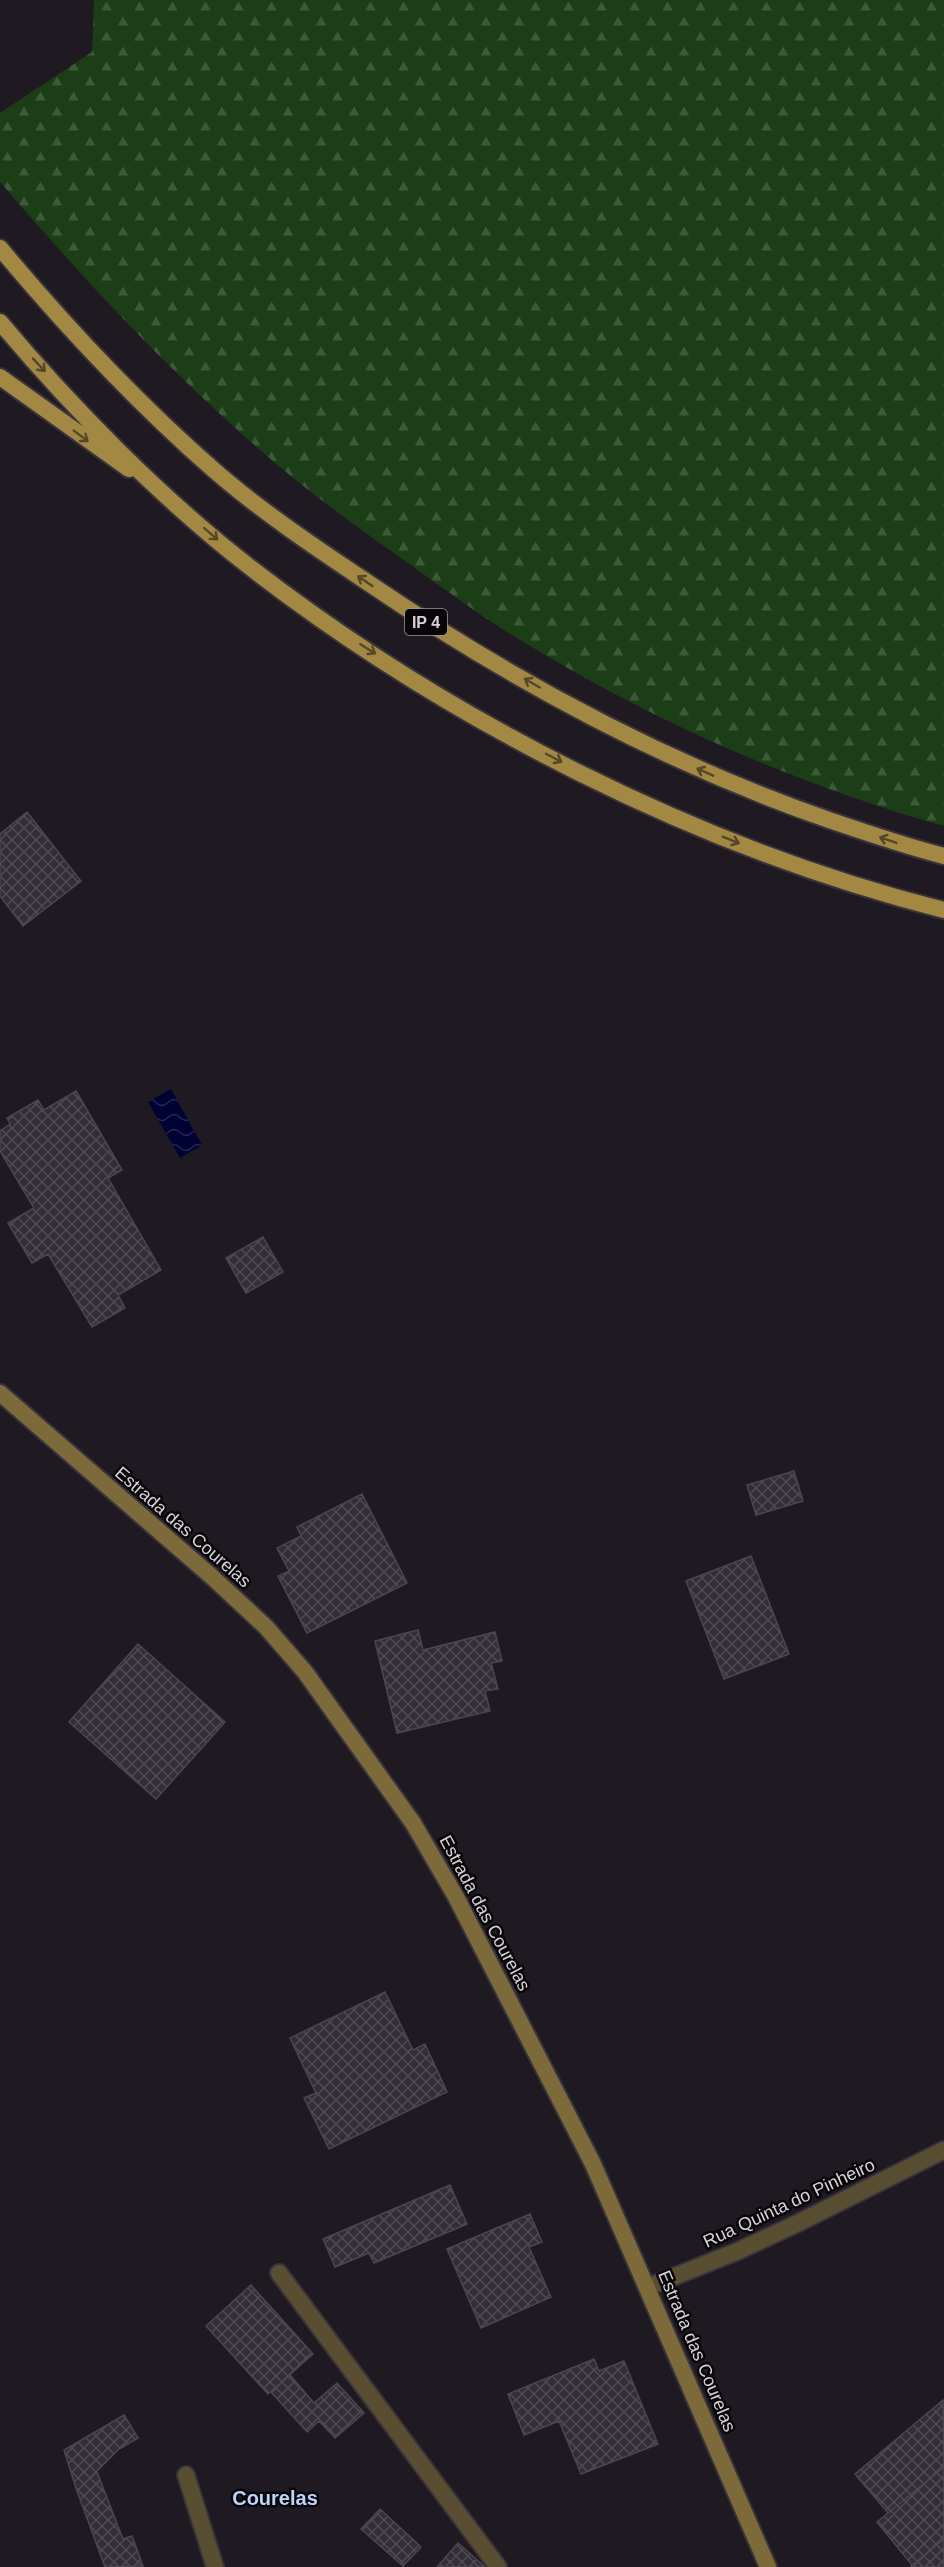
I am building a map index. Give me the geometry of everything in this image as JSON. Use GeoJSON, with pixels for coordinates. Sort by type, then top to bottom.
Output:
{"type":"FeatureCollection","features":[{"type":"Feature","properties":{"kind":"highway","name":"IP 4"},"geometry":{"type":"LineString","coordinates":[[0,248],[33,288],[121,382],[216,472],[319,550],[429,625],[586,714],[705,773],[886,839],[944,856]]}},
{"type":"Feature","properties":{"kind":"highway"},"geometry":{"type":"LineString","coordinates":[[0,322],[89,420],[166,495],[250,567],[341,633],[456,705],[574,769],[694,825],[801,869],[944,910]]}},
{"type":"Feature","properties":{"kind":"highway"},"geometry":{"type":"LineString","coordinates":[[0,377],[166,495]]}},
{"type":"Feature","properties":{"kind":"main road","name":"Estrada das Courelas"},"geometry":{"type":"LineString","coordinates":[[0,1393],[202,1569],[266,1628],[305,1672],[393,1793],[442,1873],[560,2096],[608,2195],[768,2567]]}},
{"type":"Feature","properties":{"kind":"street","name":"Rua Quinta do Pinheiro"},"geometry":{"type":"LineString","coordinates":[[648,2287],[738,2251],[944,2150]]}},
{"type":"Feature","properties":{"kind":"street"},"geometry":{"type":"LineString","coordinates":[[279,2273],[498,2567]]}},
{"type":"Feature","properties":{"kind":"street"},"geometry":{"type":"LineString","coordinates":[[186,2475],[215,2567]]}},
{"type":"Feature","properties":{"kind":"green space"},"geometry":{"type":"Polygon","coordinates":[[[94,0],[944,0],[944,826],[824,787],[706,739],[592,682],[537,650],[484,617],[328,505],[270,458],[184,381],[90,284],[0,182],[0,113],[92,52],[94,0]]]}},
{"type":"Feature","properties":{"kind":"water"},"geometry":{"type":"Polygon","coordinates":[[[171,1089],[202,1145],[180,1158],[148,1102],[171,1089]]]}},
{"type":"Feature","properties":{"kind":"building"},"geometry":{"type":"Polygon","coordinates":[[[27,812],[81,881],[23,926],[0,896],[0,834],[27,812]]]}},
{"type":"Feature","properties":{"kind":"building"},"geometry":{"type":"Polygon","coordinates":[[[76,1091],[122,1170],[108,1178],[161,1270],[118,1295],[125,1308],[92,1327],[48,1254],[32,1263],[8,1223],[34,1208],[0,1151],[0,1131],[10,1124],[7,1118],[38,1100],[44,1110],[76,1091]]]}},
{"type":"Feature","properties":{"kind":"building"},"geometry":{"type":"Polygon","coordinates":[[[263,1237],[283,1272],[246,1293],[226,1258],[263,1237]]]}},
{"type":"Feature","properties":{"kind":"building"},"geometry":{"type":"Polygon","coordinates":[[[794,1471],[803,1501],[756,1515],[747,1485],[794,1471]]]}},
{"type":"Feature","properties":{"kind":"building"},"geometry":{"type":"Polygon","coordinates":[[[362,1494],[407,1583],[307,1633],[278,1576],[289,1571],[277,1548],[301,1536],[297,1527],[362,1494]]]}},
{"type":"Feature","properties":{"kind":"building"},"geometry":{"type":"Polygon","coordinates":[[[751,1556],[789,1654],[724,1679],[686,1581],[751,1556]]]}},
{"type":"Feature","properties":{"kind":"building"},"geometry":{"type":"Polygon","coordinates":[[[418,1630],[423,1650],[495,1632],[502,1661],[491,1663],[498,1689],[485,1691],[490,1711],[397,1733],[375,1641],[418,1630]]]}},
{"type":"Feature","properties":{"kind":"building"},"geometry":{"type":"Polygon","coordinates":[[[138,1644],[225,1722],[156,1799],[69,1722],[138,1644]]]}},
{"type":"Feature","properties":{"kind":"building"},"geometry":{"type":"Polygon","coordinates":[[[385,1992],[413,2050],[425,2044],[447,2092],[329,2149],[304,2098],[316,2093],[290,2038],[385,1992]]]}},
{"type":"Feature","properties":{"kind":"building"},"geometry":{"type":"Polygon","coordinates":[[[450,2185],[467,2224],[374,2263],[369,2253],[335,2267],[323,2239],[450,2185]]]}},
{"type":"Feature","properties":{"kind":"building"},"geometry":{"type":"Polygon","coordinates":[[[530,2214],[542,2242],[529,2247],[551,2297],[481,2328],[447,2249],[530,2214]]]}},
{"type":"Feature","properties":{"kind":"building"},"geometry":{"type":"Polygon","coordinates":[[[251,2285],[313,2354],[268,2394],[206,2326],[251,2285]]]}},
{"type":"Feature","properties":{"kind":"building"},"geometry":{"type":"Polygon","coordinates":[[[594,2359],[599,2371],[624,2361],[658,2444],[581,2474],[559,2421],[524,2435],[508,2394],[594,2359]]]}},
{"type":"Feature","properties":{"kind":"building"},"geometry":{"type":"Polygon","coordinates":[[[290,2375],[314,2403],[337,2383],[364,2413],[335,2438],[319,2421],[307,2432],[271,2392],[290,2375]]]}},
{"type":"Feature","properties":{"kind":"building"},"geometry":{"type":"Polygon","coordinates":[[[943,2400],[944,2467],[888,2513],[855,2474],[943,2400]]]}},
{"type":"Feature","properties":{"kind":"building"},"geometry":{"type":"Polygon","coordinates":[[[124,2415],[138,2438],[119,2449],[77,2491],[64,2450],[124,2415]]]}},
{"type":"Feature","properties":{"kind":"building"},"geometry":{"type":"Polygon","coordinates":[[[944,2467],[944,2539],[912,2565],[877,2522],[944,2467]]]}},
{"type":"Feature","properties":{"kind":"building"},"geometry":{"type":"Polygon","coordinates":[[[97,2472],[123,2539],[132,2536],[143,2566],[105,2567],[77,2491],[97,2472]]]}},
{"type":"Feature","properties":{"kind":"building"},"geometry":{"type":"Polygon","coordinates":[[[380,2509],[421,2547],[403,2566],[361,2529],[380,2509]]]}},
{"type":"Feature","properties":{"kind":"building"},"geometry":{"type":"Polygon","coordinates":[[[944,2539],[944,2567],[910,2567],[912,2565],[944,2539]]]}},
{"type":"Feature","properties":{"kind":"building"},"geometry":{"type":"Polygon","coordinates":[[[458,2543],[485,2567],[437,2567],[458,2543]]]}},
{"type":"Feature","properties":{"kind":"district","name":"Courelas"},"geometry":{"type":"Point","coordinates":[275,2498]}}]}
